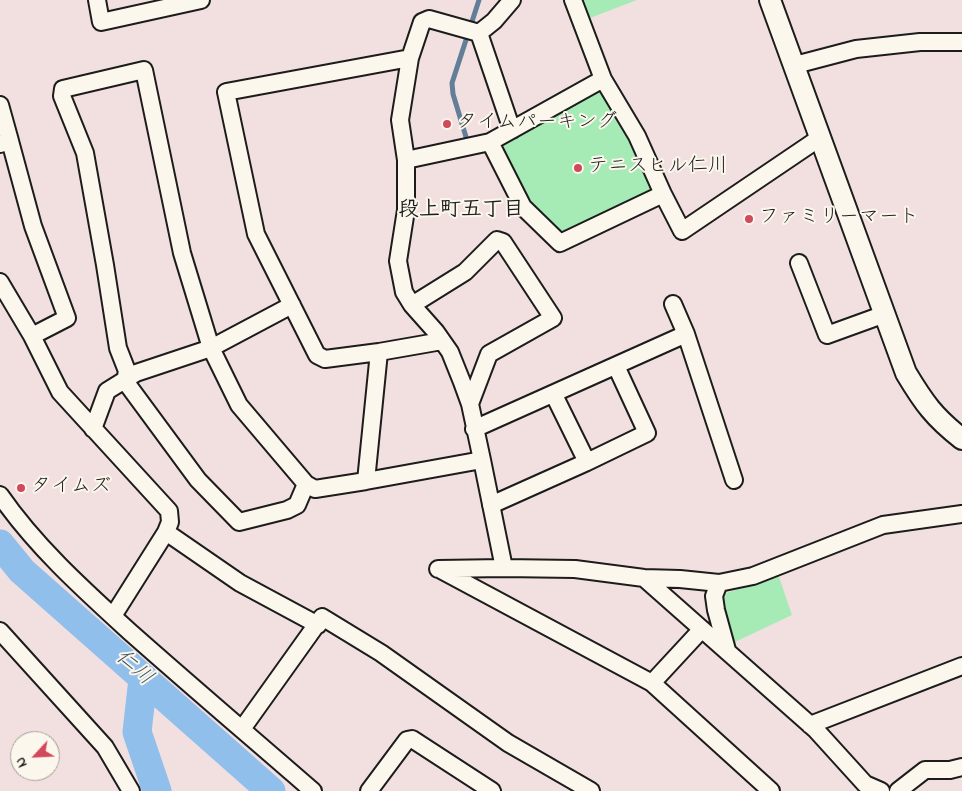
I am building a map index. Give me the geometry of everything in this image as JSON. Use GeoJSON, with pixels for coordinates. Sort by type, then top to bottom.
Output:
{"type":"FeatureCollection","features":[{"type":"Feature","properties":{"kind":"street"},"geometry":{"type":"LineString","coordinates":[[97,0],[101,22],[201,0]]}},
{"type":"Feature","properties":{"kind":"street"},"geometry":{"type":"LineString","coordinates":[[479,33],[494,21],[512,0]]}},
{"type":"Feature","properties":{"kind":"street"},"geometry":{"type":"LineString","coordinates":[[572,0],[603,78],[637,136],[682,231],[821,137]]}},
{"type":"Feature","properties":{"kind":"street"},"geometry":{"type":"LineString","coordinates":[[770,0],[906,373],[923,403],[941,423],[962,439]]}},
{"type":"Feature","properties":{"kind":"street"},"geometry":{"type":"LineString","coordinates":[[479,33],[429,19],[422,22],[410,58],[400,120],[406,160],[406,210],[398,261],[404,292],[412,305],[436,332],[450,352],[470,404],[504,568]]}},
{"type":"Feature","properties":{"kind":"street"},"geometry":{"type":"LineString","coordinates":[[479,33],[512,130]]}},
{"type":"Feature","properties":{"kind":"street"},"geometry":{"type":"LineString","coordinates":[[795,65],[856,50],[920,42],[962,42]]}},
{"type":"Feature","properties":{"kind":"street"},"geometry":{"type":"LineString","coordinates":[[410,58],[226,92],[256,234],[317,355],[325,359],[442,341]]}},
{"type":"Feature","properties":{"kind":"street"},"geometry":{"type":"LineString","coordinates":[[306,484],[297,505],[287,510],[239,522],[198,480],[125,381],[127,371],[118,348],[85,153],[62,96],[63,89],[144,70],[182,253],[211,348],[239,405],[306,484],[315,489],[366,482],[482,460]]}},
{"type":"Feature","properties":{"kind":"street"},"geometry":{"type":"LineString","coordinates":[[406,160],[490,142],[603,78]]}},
{"type":"Feature","properties":{"kind":"street"},"geometry":{"type":"LineString","coordinates":[[0,105],[5,142],[33,226],[68,318],[32,336]]}},
{"type":"Feature","properties":{"kind":"street"},"geometry":{"type":"LineString","coordinates":[[490,142],[523,208],[560,242],[663,194]]}},
{"type":"Feature","properties":{"kind":"street"},"geometry":{"type":"LineString","coordinates":[[412,305],[464,272],[497,240],[504,242],[553,318],[488,354],[470,404]]}},
{"type":"Feature","properties":{"kind":"street"},"geometry":{"type":"LineString","coordinates":[[799,263],[827,335],[884,314]]}},
{"type":"Feature","properties":{"kind":"street"},"geometry":{"type":"LineString","coordinates":[[0,282],[32,336],[60,392],[169,511],[170,522],[166,532],[113,616]]}},
{"type":"Feature","properties":{"kind":"street"},"geometry":{"type":"LineString","coordinates":[[673,304],[686,334],[734,480]]}},
{"type":"Feature","properties":{"kind":"street"},"geometry":{"type":"LineString","coordinates":[[93,429],[107,391],[136,373],[211,348],[292,305]]}},
{"type":"Feature","properties":{"kind":"street"},"geometry":{"type":"LineString","coordinates":[[474,430],[686,334]]}},
{"type":"Feature","properties":{"kind":"street"},"geometry":{"type":"LineString","coordinates":[[366,482],[379,352]]}},
{"type":"Feature","properties":{"kind":"street"},"geometry":{"type":"LineString","coordinates":[[492,504],[647,433],[616,366]]}},
{"type":"Feature","properties":{"kind":"street"},"geometry":{"type":"LineString","coordinates":[[554,394],[587,462]]}},
{"type":"Feature","properties":{"kind":"street"},"geometry":{"type":"LineString","coordinates":[[0,495],[16,518],[65,572],[202,696],[313,791]]}},
{"type":"Feature","properties":{"kind":"street"},"geometry":{"type":"LineString","coordinates":[[771,791],[652,682],[438,569],[575,569],[644,578],[719,583],[753,576],[883,525],[962,514]]}},
{"type":"Feature","properties":{"kind":"street"},"geometry":{"type":"LineString","coordinates":[[166,532],[240,583],[318,625]]}},
{"type":"Feature","properties":{"kind":"street"},"geometry":{"type":"LineString","coordinates":[[644,578],[810,725],[865,784],[881,791]]}},
{"type":"Feature","properties":{"kind":"street"},"geometry":{"type":"LineString","coordinates":[[719,583],[714,596],[726,650]]}},
{"type":"Feature","properties":{"kind":"street"},"geometry":{"type":"LineString","coordinates":[[242,729],[322,618],[381,653],[508,743],[590,791]]}},
{"type":"Feature","properties":{"kind":"street"},"geometry":{"type":"LineString","coordinates":[[652,682],[702,629]]}},
{"type":"Feature","properties":{"kind":"street"},"geometry":{"type":"LineString","coordinates":[[0,631],[105,747],[131,791]]}},
{"type":"Feature","properties":{"kind":"street"},"geometry":{"type":"LineString","coordinates":[[810,725],[962,666]]}},
{"type":"Feature","properties":{"kind":"street"},"geometry":{"type":"LineString","coordinates":[[369,791],[407,740],[412,739],[492,791]]}},
{"type":"Feature","properties":{"kind":"street"},"geometry":{"type":"LineString","coordinates":[[898,791],[926,770],[950,770],[962,767]]}},
{"type":"Feature","properties":{"kind":"green space"},"geometry":{"type":"Polygon","coordinates":[[[583,0],[637,0],[590,18],[583,0]]]}},
{"type":"Feature","properties":{"kind":"green space","name":"テニスヒル仁川"},"geometry":{"type":"Polygon","coordinates":[[[593,91],[603,93],[629,136],[653,186],[646,195],[565,232],[545,220],[536,210],[502,151],[505,140],[593,91]]]}},
{"type":"Feature","properties":{"kind":"green space"},"geometry":{"type":"Polygon","coordinates":[[[778,574],[792,615],[735,642],[721,610],[723,594],[778,574]]]}},
{"type":"Feature","properties":{"kind":"waterway"},"geometry":{"type":"LineString","coordinates":[[466,137],[453,94],[452,83],[479,0]]}},
{"type":"Feature","properties":{"kind":"waterway","name":"仁川"},"geometry":{"type":"LineString","coordinates":[[0,544],[22,571],[271,791]]}},
{"type":"Feature","properties":{"kind":"waterway"},"geometry":{"type":"LineString","coordinates":[[143,679],[137,732],[157,791]]}},
{"type":"Feature","properties":{"kind":"place","name":"タイムパーキング"},"geometry":{"type":"Point","coordinates":[447,124]}},
{"type":"Feature","properties":{"kind":"place","name":"テニスヒル仁川"},"geometry":{"type":"Point","coordinates":[578,168]}},
{"type":"Feature","properties":{"kind":"place","name":"ファミリーマート"},"geometry":{"type":"Point","coordinates":[749,219]}},
{"type":"Feature","properties":{"kind":"place","name":"タイムズ"},"geometry":{"type":"Point","coordinates":[21,488]}},
{"type":"Feature","properties":{"kind":"district","name":"段上町五丁目"},"geometry":{"type":"Point","coordinates":[461,212]}}]}
